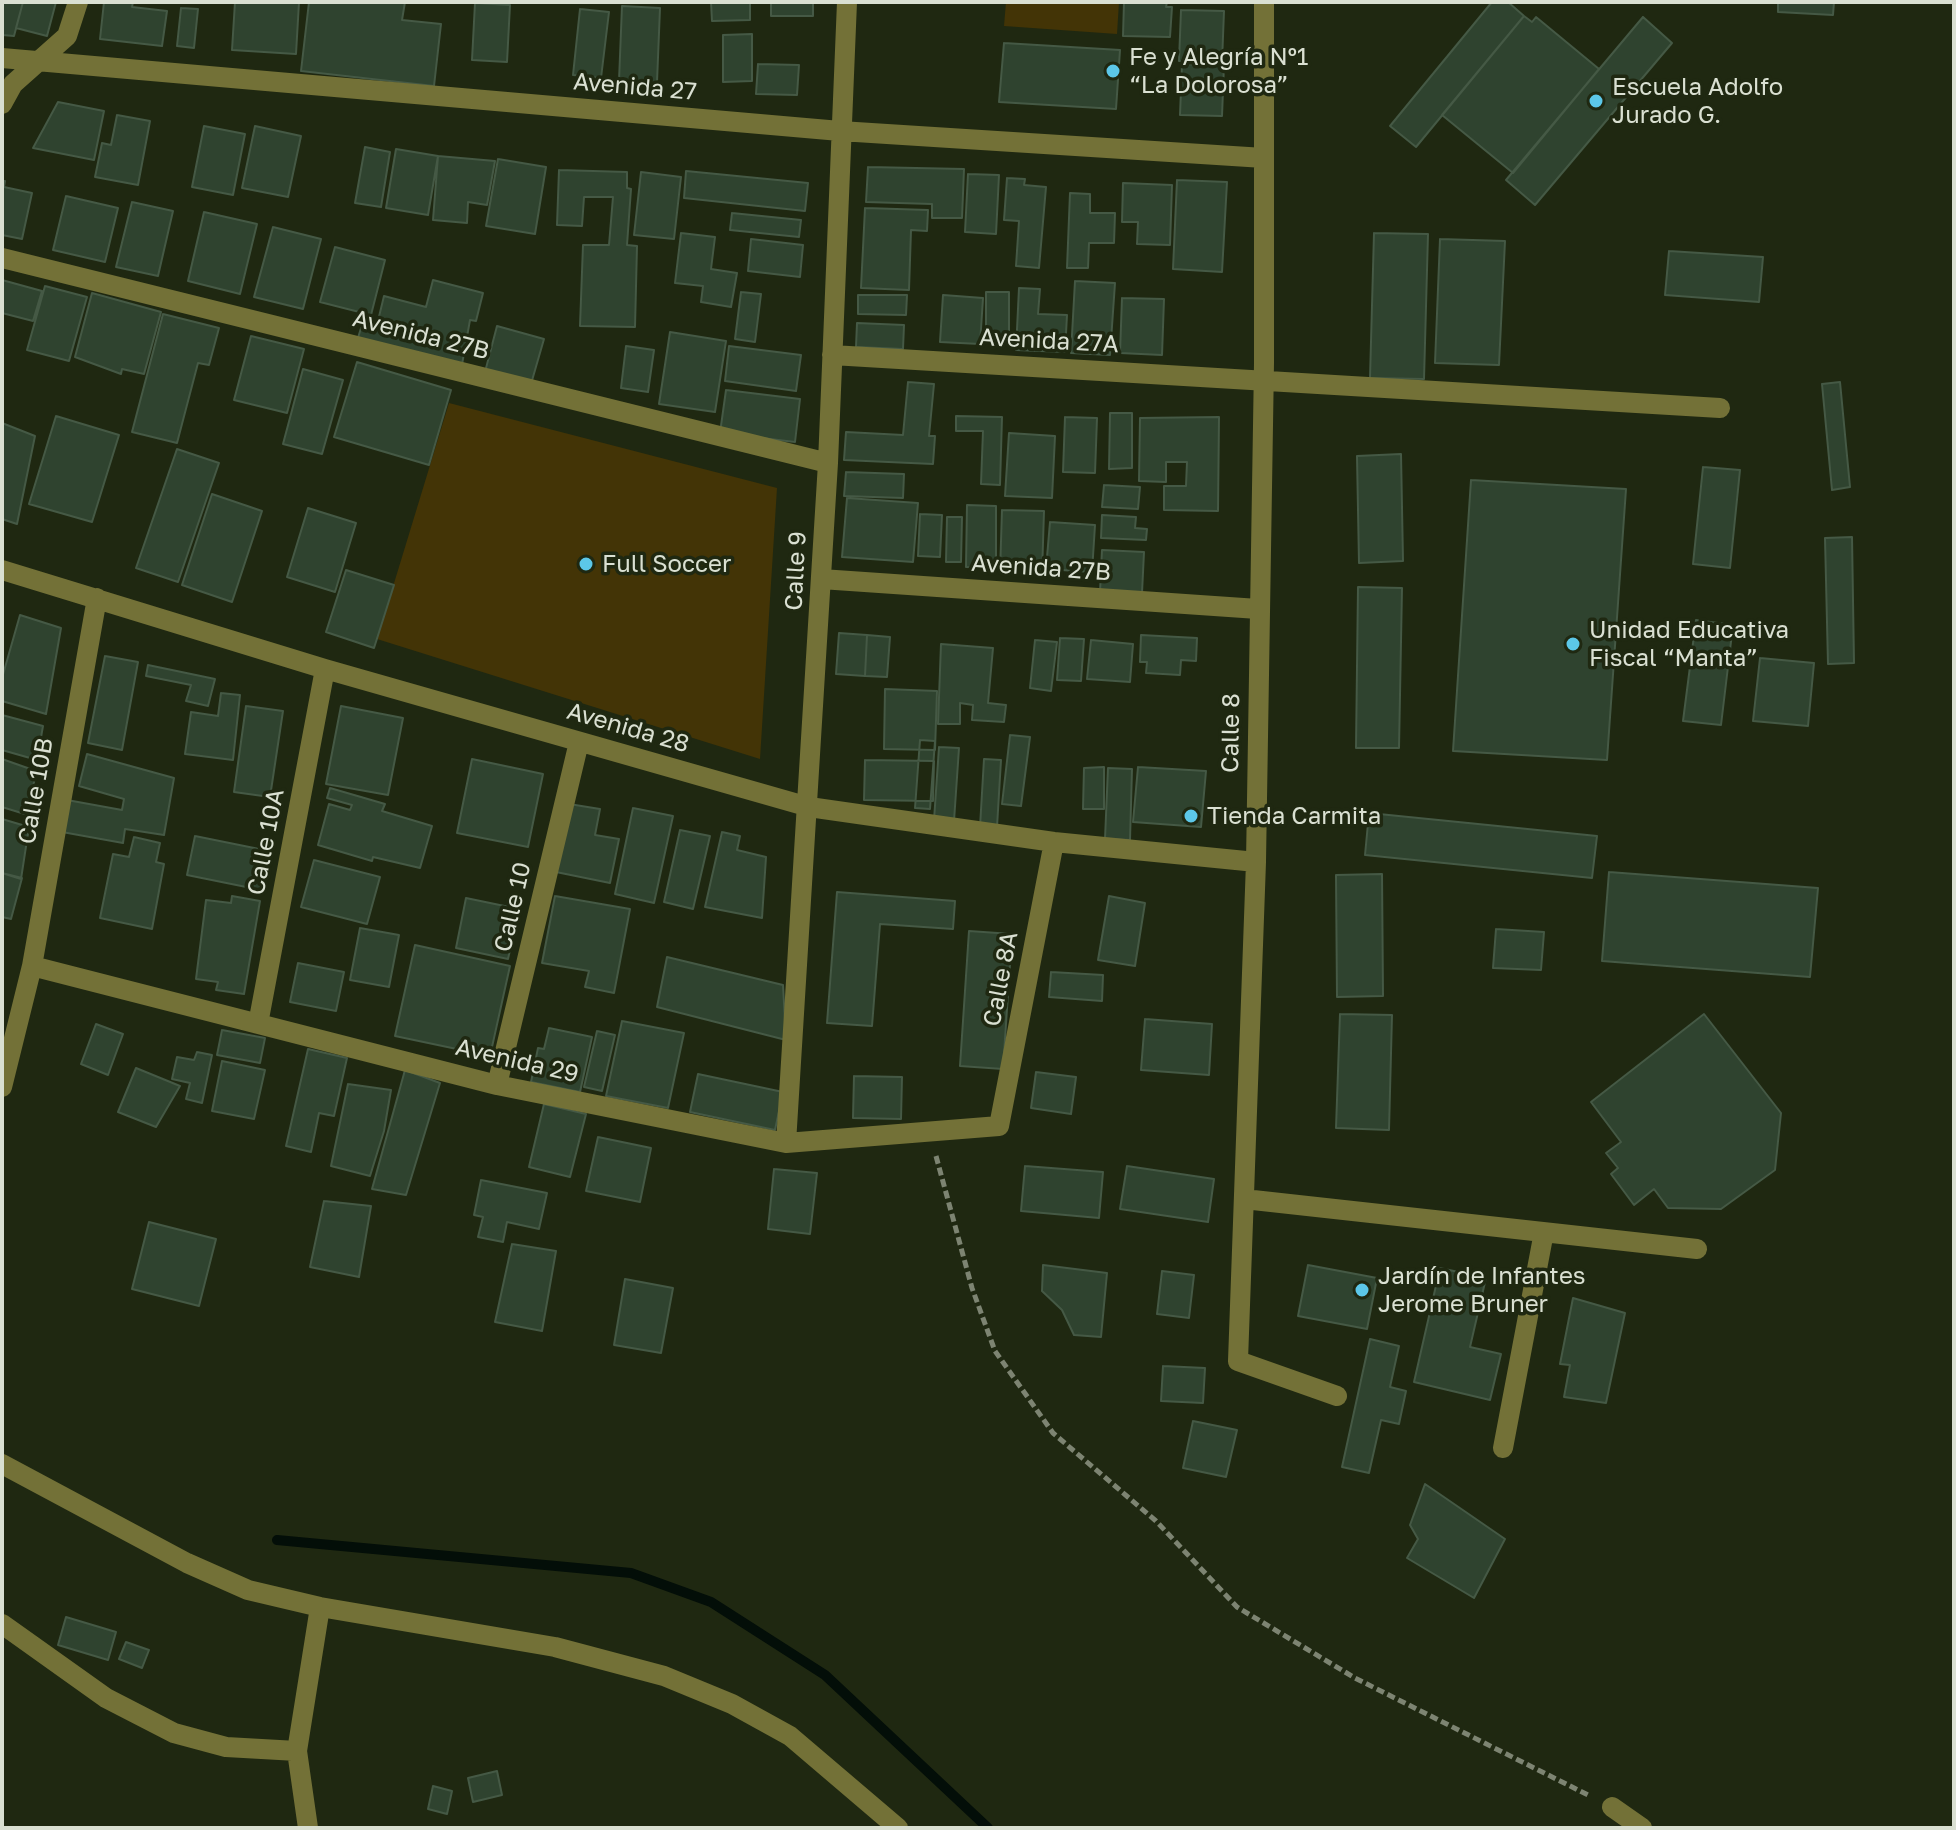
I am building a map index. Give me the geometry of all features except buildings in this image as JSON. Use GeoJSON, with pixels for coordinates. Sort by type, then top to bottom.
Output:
{"type":"FeatureCollection","features":[{"type":"Feature","properties":{"kind":"street"},"geometry":{"type":"LineString","coordinates":[[2,104],[13,84],[67,36],[78,2]]}},
{"type":"Feature","properties":{"kind":"street","name":"Calle 9"},"geometry":{"type":"LineString","coordinates":[[786,1143],[828,463],[847,2]]}},
{"type":"Feature","properties":{"kind":"street","name":"Calle 8"},"geometry":{"type":"LineString","coordinates":[[1264,2],[1263,378],[1256,862],[1238,1361],[1337,1396]]}},
{"type":"Feature","properties":{"kind":"street","name":"Avenida 27"},"geometry":{"type":"LineString","coordinates":[[2,58],[840,131],[1264,158]]}},
{"type":"Feature","properties":{"kind":"street","name":"Avenida 27B"},"geometry":{"type":"LineString","coordinates":[[2,258],[828,463]]}},
{"type":"Feature","properties":{"kind":"street","name":"Avenida 27A"},"geometry":{"type":"LineString","coordinates":[[832,355],[1263,378],[1720,408]]}},
{"type":"Feature","properties":{"kind":"street","name":"Avenida 28"},"geometry":{"type":"LineString","coordinates":[[2,570],[325,669],[809,807],[1054,842],[1256,862]]}},
{"type":"Feature","properties":{"kind":"street","name":"Avenida 27B"},"geometry":{"type":"LineString","coordinates":[[821,579],[1258,609]]}},
{"type":"Feature","properties":{"kind":"street","name":"Calle 10B"},"geometry":{"type":"LineString","coordinates":[[2,1087],[32,966],[97,598]]}},
{"type":"Feature","properties":{"kind":"street","name":"Calle 10A"},"geometry":{"type":"LineString","coordinates":[[258,1024],[325,669]]}},
{"type":"Feature","properties":{"kind":"street","name":"Calle 10"},"geometry":{"type":"LineString","coordinates":[[497,1085],[579,742]]}},
{"type":"Feature","properties":{"kind":"street","name":"Calle 8A"},"geometry":{"type":"LineString","coordinates":[[999,1126],[1054,842]]}},
{"type":"Feature","properties":{"kind":"street","name":"Avenida 29"},"geometry":{"type":"LineString","coordinates":[[32,966],[497,1085],[786,1143],[999,1126]]}},
{"type":"Feature","properties":{"kind":"street"},"geometry":{"type":"LineString","coordinates":[[1244,1199],[1697,1249]]}},
{"type":"Feature","properties":{"kind":"street"},"geometry":{"type":"LineString","coordinates":[[1503,1448],[1544,1232]]}},
{"type":"Feature","properties":{"kind":"street"},"geometry":{"type":"LineString","coordinates":[[2,1464],[187,1563],[248,1590],[320,1607],[555,1647],[664,1676],[732,1704],[790,1736],[898,1828]]}},
{"type":"Feature","properties":{"kind":"street"},"geometry":{"type":"LineString","coordinates":[[308,1828],[297,1751],[320,1607]]}},
{"type":"Feature","properties":{"kind":"street"},"geometry":{"type":"LineString","coordinates":[[2,1624],[106,1698],[174,1733],[226,1747],[297,1751]]}},
{"type":"Feature","properties":{"kind":"street"},"geometry":{"type":"LineString","coordinates":[[1612,1807],[1642,1828]]}},
{"type":"Feature","properties":{"kind":"path"},"geometry":{"type":"LineString","coordinates":[[928,1131],[972,1288],[995,1351],[1053,1433],[1156,1521],[1237,1607],[1355,1678],[1612,1807]]}},
{"type":"Feature","properties":{"kind":"shaded area"},"geometry":{"type":"Polygon","coordinates":[[[1006,2],[1119,2],[1117,34],[1004,26],[1006,2]]]}},
{"type":"Feature","properties":{"kind":"shaded area","name":"Full Soccer"},"geometry":{"type":"Polygon","coordinates":[[[449,403],[777,488],[760,759],[377,639],[449,403]]]}},
{"type":"Feature","properties":{"kind":"waterway"},"geometry":{"type":"LineString","coordinates":[[277,1540],[631,1573],[711,1602],[825,1675],[988,1828]]}},
{"type":"Feature","properties":{"kind":"place","name":"Fe y Alegría Nº1 “La Dolorosa”"},"geometry":{"type":"Point","coordinates":[1113,71]}},
{"type":"Feature","properties":{"kind":"place","name":"Escuela Adolfo Jurado G."},"geometry":{"type":"Point","coordinates":[1596,101]}},
{"type":"Feature","properties":{"kind":"place","name":"Full Soccer"},"geometry":{"type":"Point","coordinates":[586,564]}},
{"type":"Feature","properties":{"kind":"place","name":"Unidad Educativa Fiscal “Manta”"},"geometry":{"type":"Point","coordinates":[1573,644]}},
{"type":"Feature","properties":{"kind":"place","name":"Tienda Carmita"},"geometry":{"type":"Point","coordinates":[1191,816]}},
{"type":"Feature","properties":{"kind":"place","name":"Jardín de Infantes Jerome Bruner"},"geometry":{"type":"Point","coordinates":[1362,1290]}}]}
